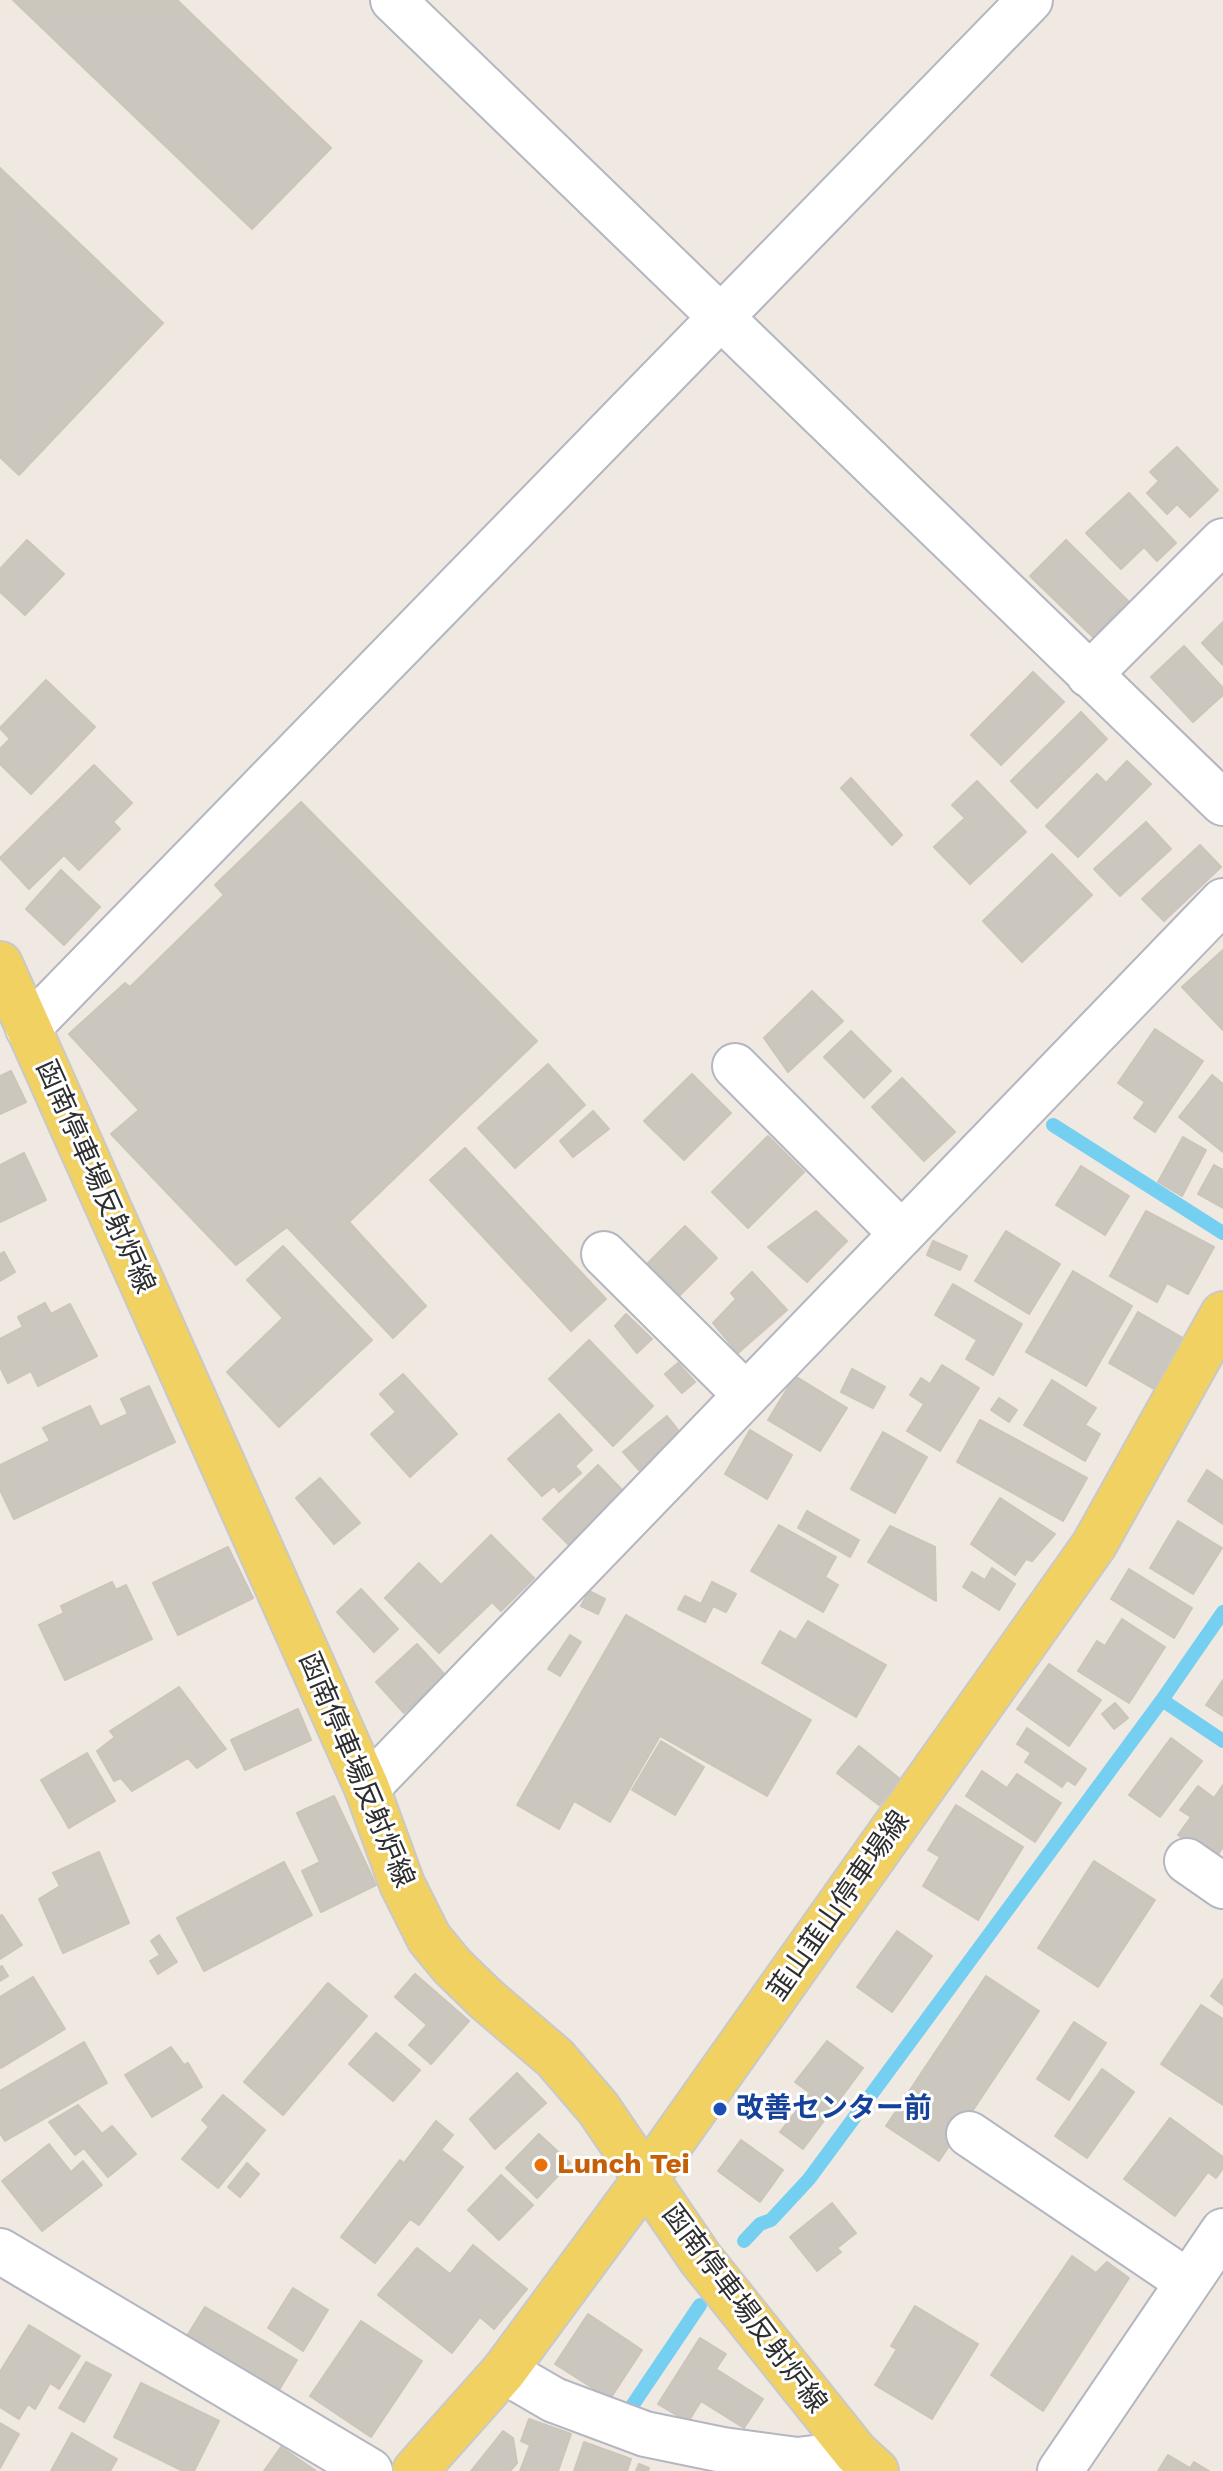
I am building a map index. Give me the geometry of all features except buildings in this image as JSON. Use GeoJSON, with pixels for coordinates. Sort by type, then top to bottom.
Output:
{"type":"FeatureCollection","features":[{"type":"Feature","properties":{"kind":"main road","name":"函南停車場反射炉線"},"geometry":{"type":"LineString","coordinates":[[0,964],[367,1788],[402,1884],[429,1938],[469,1983],[555,2058],[598,2108],[700,2258],[870,2466]]}},
{"type":"Feature","properties":{"kind":"main road","name":"韮山韮山停車場線"},"geometry":{"type":"LineString","coordinates":[[415,2471],[504,2371],[647,2177],[1094,1545],[1223,1314]]}},
{"type":"Feature","properties":{"kind":"street"},"geometry":{"type":"LineString","coordinates":[[393,0],[1223,803]]}},
{"type":"Feature","properties":{"kind":"street"},"geometry":{"type":"LineString","coordinates":[[28,1028],[1030,0]]}},
{"type":"Feature","properties":{"kind":"street"},"geometry":{"type":"LineString","coordinates":[[1089,675],[1223,541]]}},
{"type":"Feature","properties":{"kind":"street"},"geometry":{"type":"LineString","coordinates":[[367,1788],[1223,901]]}},
{"type":"Feature","properties":{"kind":"street"},"geometry":{"type":"LineString","coordinates":[[735,1066],[902,1234]]}},
{"type":"Feature","properties":{"kind":"street"},"geometry":{"type":"LineString","coordinates":[[604,1254],[746,1395]]}},
{"type":"Feature","properties":{"kind":"street"},"geometry":{"type":"LineString","coordinates":[[1187,1861],[1223,1886]]}},
{"type":"Feature","properties":{"kind":"street"},"geometry":{"type":"LineString","coordinates":[[969,2134],[1188,2282]]}},
{"type":"Feature","properties":{"kind":"street"},"geometry":{"type":"LineString","coordinates":[[1060,2471],[1223,2231]]}},
{"type":"Feature","properties":{"kind":"street"},"geometry":{"type":"LineString","coordinates":[[0,2251],[370,2471]]}},
{"type":"Feature","properties":{"kind":"street"},"geometry":{"type":"LineString","coordinates":[[504,2371],[554,2400],[645,2434],[723,2450],[870,2466]]}},
{"type":"Feature","properties":{"kind":"waterway"},"geometry":{"type":"LineString","coordinates":[[1053,1125],[1223,1233]]}},
{"type":"Feature","properties":{"kind":"waterway"},"geometry":{"type":"LineString","coordinates":[[744,2241],[760,2224],[771,2220],[809,2179],[1162,1700],[1223,1612]]}},
{"type":"Feature","properties":{"kind":"waterway"},"geometry":{"type":"LineString","coordinates":[[1162,1700],[1223,1741]]}},
{"type":"Feature","properties":{"kind":"waterway"},"geometry":{"type":"LineString","coordinates":[[632,2406],[700,2305]]}},
{"type":"Feature","properties":{"kind":"place","name":"改善センター前"},"geometry":{"type":"Point","coordinates":[720,2109]}},
{"type":"Feature","properties":{"kind":"place","name":"Lunch Tei"},"geometry":{"type":"Point","coordinates":[541,2165]}}]}
